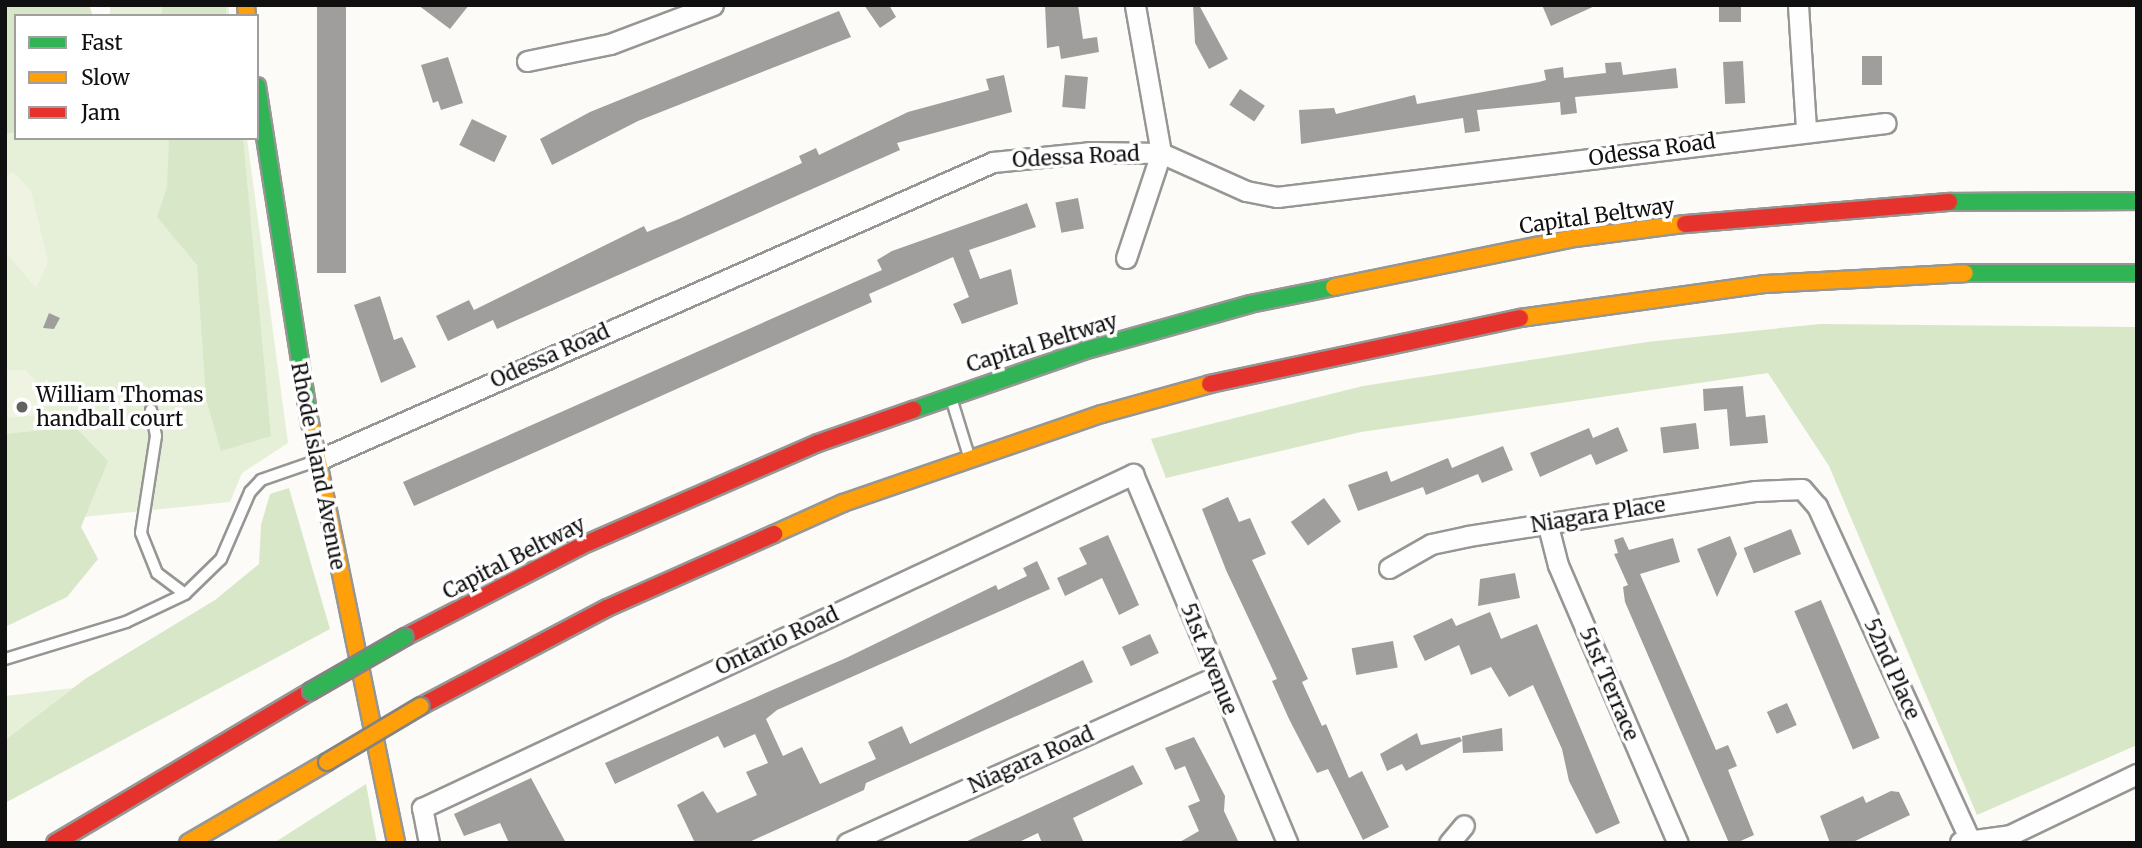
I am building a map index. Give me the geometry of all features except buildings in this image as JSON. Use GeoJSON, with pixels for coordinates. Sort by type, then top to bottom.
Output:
{"type":"FeatureCollection","features":[{"type":"Feature","properties":{"kind":"main road","name":"Rhode Island Avenue"},"geometry":{"type":"LineString","coordinates":[[259,99],[316,461],[396,843]]}},
{"type":"Feature","properties":{"kind":"main road","name":"Capital Beltway"},"geometry":{"type":"LineString","coordinates":[[55,843],[405,637],[698,494],[950,394],[1250,304],[1575,238],[1756,215],[1935,202],[2137,201]]}},
{"type":"Feature","properties":{"kind":"main road"},"geometry":{"type":"LineString","coordinates":[[188,843],[421,706],[722,554],[969,457],[1264,369],[1583,305],[1764,284],[1943,273],[2137,273]]}},
{"type":"Feature","properties":{"kind":"main road"},"geometry":{"type":"LineString","coordinates":[[38,843],[117,806]]}},
{"type":"Feature","properties":{"kind":"street"},"geometry":{"type":"LineString","coordinates":[[527,61],[610,44],[713,5]]}},
{"type":"Feature","properties":{"kind":"street"},"geometry":{"type":"LineString","coordinates":[[1126,258],[1161,153],[1135,5]]}},
{"type":"Feature","properties":{"kind":"street"},"geometry":{"type":"LineString","coordinates":[[1798,5],[1806,129]]}},
{"type":"Feature","properties":{"kind":"street","name":"Odessa Road"},"geometry":{"type":"LineString","coordinates":[[316,461],[968,170],[1026,156],[1161,153],[1247,191],[1277,197],[1806,129],[1886,123]]}},
{"type":"Feature","properties":{"kind":"street","name":"51st Avenue"},"geometry":{"type":"LineString","coordinates":[[1133,474],[1215,677],[1287,843]]}},
{"type":"Feature","properties":{"kind":"street","name":"Ontario Road"},"geometry":{"type":"LineString","coordinates":[[429,843],[422,808],[1133,474]]}},
{"type":"Feature","properties":{"kind":"street","name":"Niagara Place"},"geometry":{"type":"LineString","coordinates":[[1389,568],[1432,544],[1547,522],[1790,487],[1811,496]]}},
{"type":"Feature","properties":{"kind":"street","name":"52nd Place"},"geometry":{"type":"LineString","coordinates":[[1811,496],[1965,842]]}},
{"type":"Feature","properties":{"kind":"street","name":"51st Terrace"},"geometry":{"type":"LineString","coordinates":[[1547,522],[1558,565],[1678,843]]}},
{"type":"Feature","properties":{"kind":"street","name":"Niagara Road"},"geometry":{"type":"LineString","coordinates":[[847,843],[1215,677]]}},
{"type":"Feature","properties":{"kind":"street"},"geometry":{"type":"LineString","coordinates":[[1965,842],[2010,835],[2137,774]]}},
{"type":"Feature","properties":{"kind":"street"},"geometry":{"type":"LineString","coordinates":[[1449,843],[1464,825]]}},
{"type":"Feature","properties":{"kind":"lane"},"geometry":{"type":"LineString","coordinates":[[950,394],[969,457]]}},
{"type":"Feature","properties":{"kind":"lane"},"geometry":{"type":"LineString","coordinates":[[151,410],[156,436],[141,533],[156,573],[185,594]]}},
{"type":"Feature","properties":{"kind":"lane"},"geometry":{"type":"LineString","coordinates":[[5,659],[126,622],[185,594],[221,559],[250,492],[261,480],[316,461]]}},
{"type":"Feature","properties":{"kind":"green space"},"geometry":{"type":"Polygon","coordinates":[[[5,5],[89,5],[92,14],[14,14],[14,132],[5,134],[5,5]]]}},
{"type":"Feature","properties":{"kind":"green space"},"geometry":{"type":"Polygon","coordinates":[[[110,5],[229,5],[229,14],[110,14],[110,5]]]}},
{"type":"Feature","properties":{"kind":"green space"},"geometry":{"type":"Polygon","coordinates":[[[162,5],[226,5],[226,14],[162,14],[162,5]]]}},
{"type":"Feature","properties":{"kind":"green space"},"geometry":{"type":"Polygon","coordinates":[[[14,94],[14,140],[247,140],[288,443],[242,473],[230,502],[5,525],[5,96],[14,94]]]}},
{"type":"Feature","properties":{"kind":"green space"},"geometry":{"type":"Polygon","coordinates":[[[169,140],[243,140],[271,436],[221,451],[206,399],[197,265],[157,217],[167,187],[169,140]]]}},
{"type":"Feature","properties":{"kind":"green space"},"geometry":{"type":"Polygon","coordinates":[[[13,172],[31,191],[48,262],[36,288],[5,251],[5,176],[13,172]]]}},
{"type":"Feature","properties":{"kind":"green space"},"geometry":{"type":"Polygon","coordinates":[[[1820,324],[2137,327],[2137,745],[1977,815],[1829,466],[1768,373],[1361,432],[1166,478],[1151,439],[1363,386],[1647,342],[1820,324]]]}},
{"type":"Feature","properties":{"kind":"green space"},"geometry":{"type":"Polygon","coordinates":[[[5,370],[25,370],[35,380],[40,415],[5,418],[5,370]]]}},
{"type":"Feature","properties":{"kind":"green space"},"geometry":{"type":"Polygon","coordinates":[[[75,427],[108,461],[81,527],[98,559],[67,597],[5,627],[5,434],[75,427]]]}},
{"type":"Feature","properties":{"kind":"green space"},"geometry":{"type":"Polygon","coordinates":[[[289,488],[330,629],[5,803],[5,740],[85,679],[215,600],[259,564],[261,525],[270,494],[289,488]]]}},
{"type":"Feature","properties":{"kind":"green space"},"geometry":{"type":"Polygon","coordinates":[[[73,688],[5,740],[5,696],[73,688]]]}},
{"type":"Feature","properties":{"kind":"green space"},"geometry":{"type":"Polygon","coordinates":[[[366,784],[377,843],[273,843],[277,841],[366,784]]]}},
{"type":"Feature","properties":{"kind":"traffic: fast"},"geometry":{"type":"LineString","coordinates":[[259,99],[310,423]]}},
{"type":"Feature","properties":{"kind":"traffic: fast"},"geometry":{"type":"LineString","coordinates":[[1949,202],[2137,201]]}},
{"type":"Feature","properties":{"kind":"traffic: fast"},"geometry":{"type":"LineString","coordinates":[[1965,273],[2137,273]]}},
{"type":"Feature","properties":{"kind":"traffic: fast"},"geometry":{"type":"LineString","coordinates":[[913,410],[1083,351],[1250,304],[1334,287]]}},
{"type":"Feature","properties":{"kind":"traffic: fast"},"geometry":{"type":"LineString","coordinates":[[311,691],[405,637]]}},
{"type":"Feature","properties":{"kind":"traffic: slow"},"geometry":{"type":"LineString","coordinates":[[246,5],[247,14]]}},
{"type":"Feature","properties":{"kind":"traffic: slow"},"geometry":{"type":"LineString","coordinates":[[1334,287],[1575,238],[1685,224]]}},
{"type":"Feature","properties":{"kind":"traffic: slow"},"geometry":{"type":"LineString","coordinates":[[1520,318],[1764,284],[1965,273]]}},
{"type":"Feature","properties":{"kind":"traffic: slow"},"geometry":{"type":"LineString","coordinates":[[774,534],[843,503],[1102,414],[1210,384]]}},
{"type":"Feature","properties":{"kind":"traffic: slow"},"geometry":{"type":"LineString","coordinates":[[310,423],[396,843]]}},
{"type":"Feature","properties":{"kind":"traffic: slow"},"geometry":{"type":"LineString","coordinates":[[327,762],[421,706]]}},
{"type":"Feature","properties":{"kind":"traffic: slow"},"geometry":{"type":"LineString","coordinates":[[188,843],[327,762]]}},
{"type":"Feature","properties":{"kind":"traffic: jam"},"geometry":{"type":"LineString","coordinates":[[1685,224],[1949,202]]}},
{"type":"Feature","properties":{"kind":"traffic: jam"},"geometry":{"type":"LineString","coordinates":[[1210,384],[1520,318]]}},
{"type":"Feature","properties":{"kind":"traffic: jam"},"geometry":{"type":"LineString","coordinates":[[405,637],[581,546],[818,443],[913,410]]}},
{"type":"Feature","properties":{"kind":"traffic: jam"},"geometry":{"type":"LineString","coordinates":[[421,706],[607,608],[774,534]]}},
{"type":"Feature","properties":{"kind":"traffic: jam"},"geometry":{"type":"LineString","coordinates":[[55,843],[311,691]]}},
{"type":"Feature","properties":{"kind":"place","name":"William Thomas handball court"},"geometry":{"type":"Point","coordinates":[22,407]}}]}
